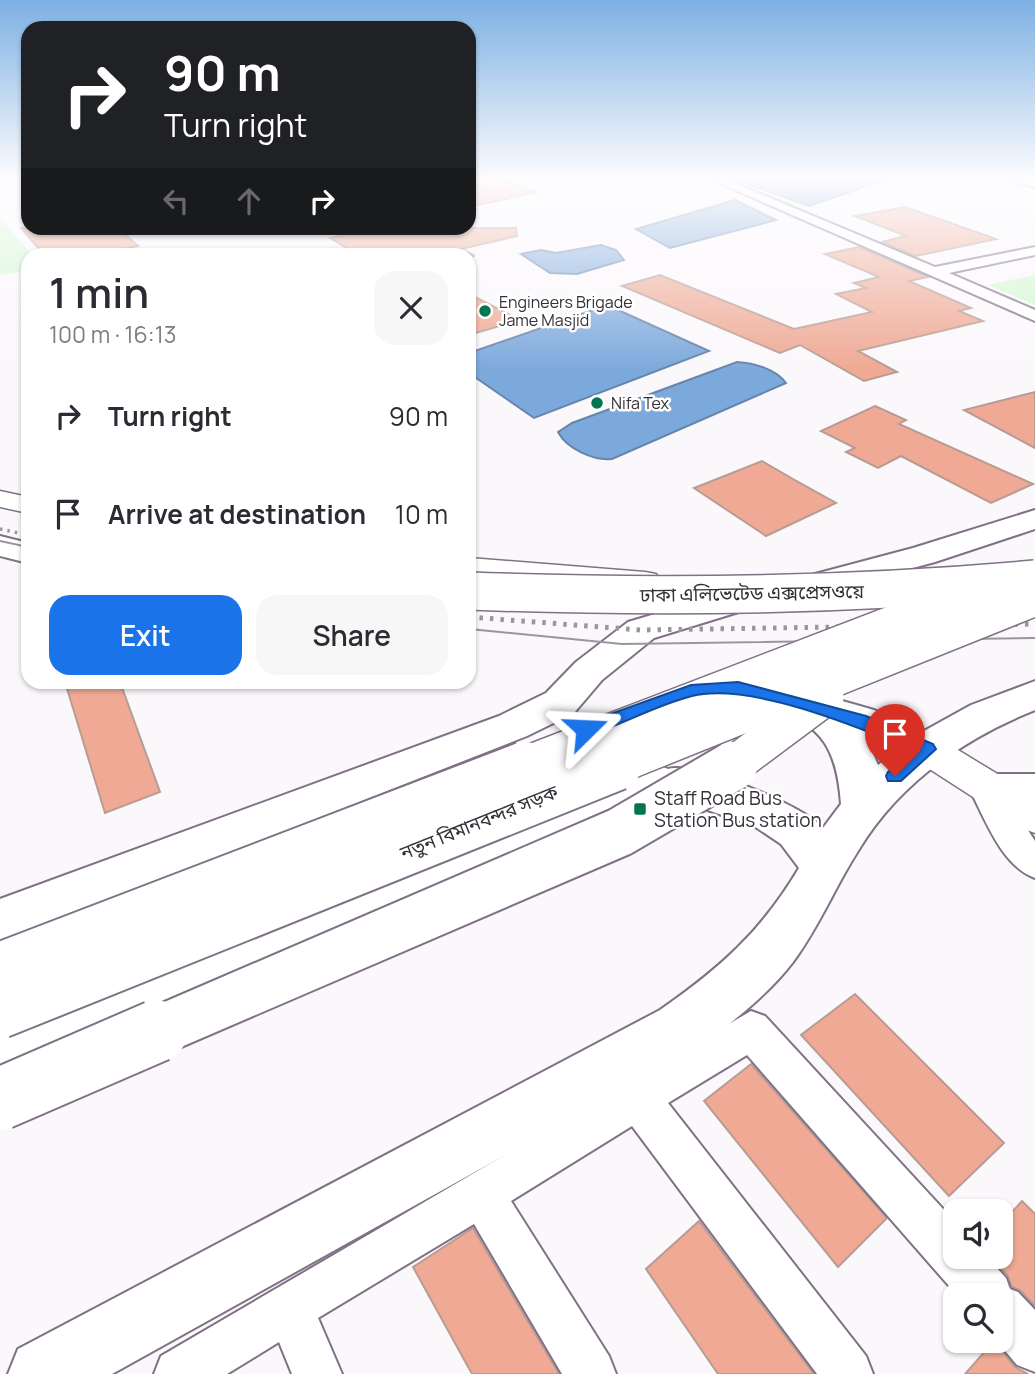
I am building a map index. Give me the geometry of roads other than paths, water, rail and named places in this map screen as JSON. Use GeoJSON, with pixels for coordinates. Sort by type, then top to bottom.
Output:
{"type":"FeatureCollection","features":[{"type":"Feature","properties":{"kind":"main road"},"geometry":{"type":"LineString","coordinates":[[573,716],[589,671],[641,630],[745,598],[836,580],[1035,519]]}},
{"type":"Feature","properties":{"kind":"main road"},"geometry":{"type":"LineString","coordinates":[[0,527],[21,532]]}},
{"type":"Feature","properties":{"kind":"main road"},"geometry":{"type":"LineString","coordinates":[[0,546],[21,551]]}},
{"type":"Feature","properties":{"kind":"main road","name":"নতুন বিমানবন্দর সড়ক"},"geometry":{"type":"LineString","coordinates":[[0,967],[1035,569]]}},
{"type":"Feature","properties":{"kind":"main road","name":"ঢাকা এলিভেটেড এক্সপ্রেসওয়ে"},"geometry":{"type":"LineString","coordinates":[[476,591],[808,594],[955,587],[1035,579]]}},
{"type":"Feature","properties":{"kind":"main road","name":"নতুন বিমানবন্দর সড়ক"},"geometry":{"type":"LineString","coordinates":[[0,1014],[1035,599]]}},
{"type":"Feature","properties":{"kind":"main road","name":"ঢাকা এলিভেটেড এক্সপ্রেসওয়ে"},"geometry":{"type":"LineString","coordinates":[[476,611],[718,615],[876,611],[1035,599]]}},
{"type":"Feature","properties":{"kind":"main road"},"geometry":{"type":"LineString","coordinates":[[0,1099],[620,832],[722,774],[859,669]]}},
{"type":"Feature","properties":{"kind":"main road"},"geometry":{"type":"LineString","coordinates":[[0,921],[437,756],[573,716],[712,687],[738,687],[860,720],[927,749]]}},
{"type":"Feature","properties":{"kind":"main road"},"geometry":{"type":"LineString","coordinates":[[43,1374],[679,1029],[733,989],[784,935],[810,895],[823,866],[863,808],[927,749],[955,729],[1035,695]]}},
{"type":"Feature","properties":{"kind":"main road"},"geometry":{"type":"LineString","coordinates":[[797,702],[825,719],[854,750],[863,808]]}},
{"type":"Feature","properties":{"kind":"main road"},"geometry":{"type":"LineString","coordinates":[[573,716],[651,778],[752,806],[781,819],[799,832],[823,866]]}},
{"type":"Feature","properties":{"kind":"main road"},"geometry":{"type":"LineString","coordinates":[[437,756],[425,778],[423,793],[441,824],[455,839],[492,845]]}},
{"type":"Feature","properties":{"kind":"main road"},"geometry":{"type":"LineString","coordinates":[[0,1053],[651,778]]}},
{"type":"Feature","properties":{"kind":"main road"},"geometry":{"type":"LineString","coordinates":[[331,794],[359,804],[384,826],[401,854],[402,870],[393,887]]}},
{"type":"Feature","properties":{"kind":"street"},"geometry":{"type":"LineString","coordinates":[[866,243],[1035,316]]}},
{"type":"Feature","properties":{"kind":"street"},"geometry":{"type":"LineString","coordinates":[[934,272],[1035,251]]}},
{"type":"Feature","properties":{"kind":"street"},"geometry":{"type":"LineString","coordinates":[[0,499],[21,504]]}},
{"type":"Feature","properties":{"kind":"street"},"geometry":{"type":"LineString","coordinates":[[476,567],[626,578],[745,598]]}},
{"type":"Feature","properties":{"kind":"street"},"geometry":{"type":"LineString","coordinates":[[927,749],[1035,817]]}},
{"type":"Feature","properties":{"kind":"street"},"geometry":{"type":"LineString","coordinates":[[985,786],[1035,786]]}},
{"type":"Feature","properties":{"kind":"street"},"geometry":{"type":"LineString","coordinates":[[985,786],[1014,840],[1035,864]]}},
{"type":"Feature","properties":{"kind":"street"},"geometry":{"type":"LineString","coordinates":[[848,1374],[638,1098],[751,1030],[978,1283]]}},
{"type":"Feature","properties":{"kind":"street"},"geometry":{"type":"LineString","coordinates":[[591,1374],[481,1194],[638,1099],[848,1374]]}},
{"type":"Feature","properties":{"kind":"street"},"geometry":{"type":"LineString","coordinates":[[179,1374],[290,1311],[481,1194],[591,1374]]}},
{"type":"Feature","properties":{"kind":"street"},"geometry":{"type":"LineString","coordinates":[[290,1311],[317,1374]]}},
{"type":"Feature","properties":{"kind":"street"},"geometry":{"type":"LineString","coordinates":[[1013,1322],[1035,1347]]}},
{"type":"Feature","properties":{"kind":"water"},"geometry":{"type":"Polygon","coordinates":[[[661,243],[688,243],[670,248],[661,243]]]}},
{"type":"Feature","properties":{"kind":"water"},"geometry":{"type":"Polygon","coordinates":[[[601,245],[616,250],[624,260],[577,274],[550,273],[521,254],[541,250],[556,253],[601,245]]]}},
{"type":"Feature","properties":{"kind":"water"},"geometry":{"type":"Polygon","coordinates":[[[607,305],[709,351],[534,418],[476,378],[476,351],[607,305]]]}},
{"type":"Feature","properties":{"kind":"water"},"geometry":{"type":"Polygon","coordinates":[[[737,362],[764,368],[777,374],[786,383],[612,459],[597,458],[574,449],[558,432],[572,423],[737,362]]]}},
{"type":"Feature","properties":{"kind":"tram line"},"geometry":{"type":"LineString","coordinates":[[0,541],[21,546]]}},
{"type":"Feature","properties":{"kind":"tram line"},"geometry":{"type":"LineString","coordinates":[[476,630],[622,644],[1035,638]]}},
{"type":"Feature","properties":{"kind":"railway"},"geometry":{"type":"LineString","coordinates":[[0,529],[21,534]]}},
{"type":"Feature","properties":{"kind":"railway"},"geometry":{"type":"LineString","coordinates":[[476,618],[641,630],[1035,624]]}},
{"type":"Feature","properties":{"kind":"place","name":"Engineers Brigade Jame Masjid"},"geometry":{"type":"Point","coordinates":[485,311]}},
{"type":"Feature","properties":{"kind":"place","name":"Nifa Tex"},"geometry":{"type":"Point","coordinates":[597,403]}},
{"type":"Feature","properties":{"kind":"place","name":"Staff Road Bus Station Bus station"},"geometry":{"type":"Point","coordinates":[640,809]}}]}
